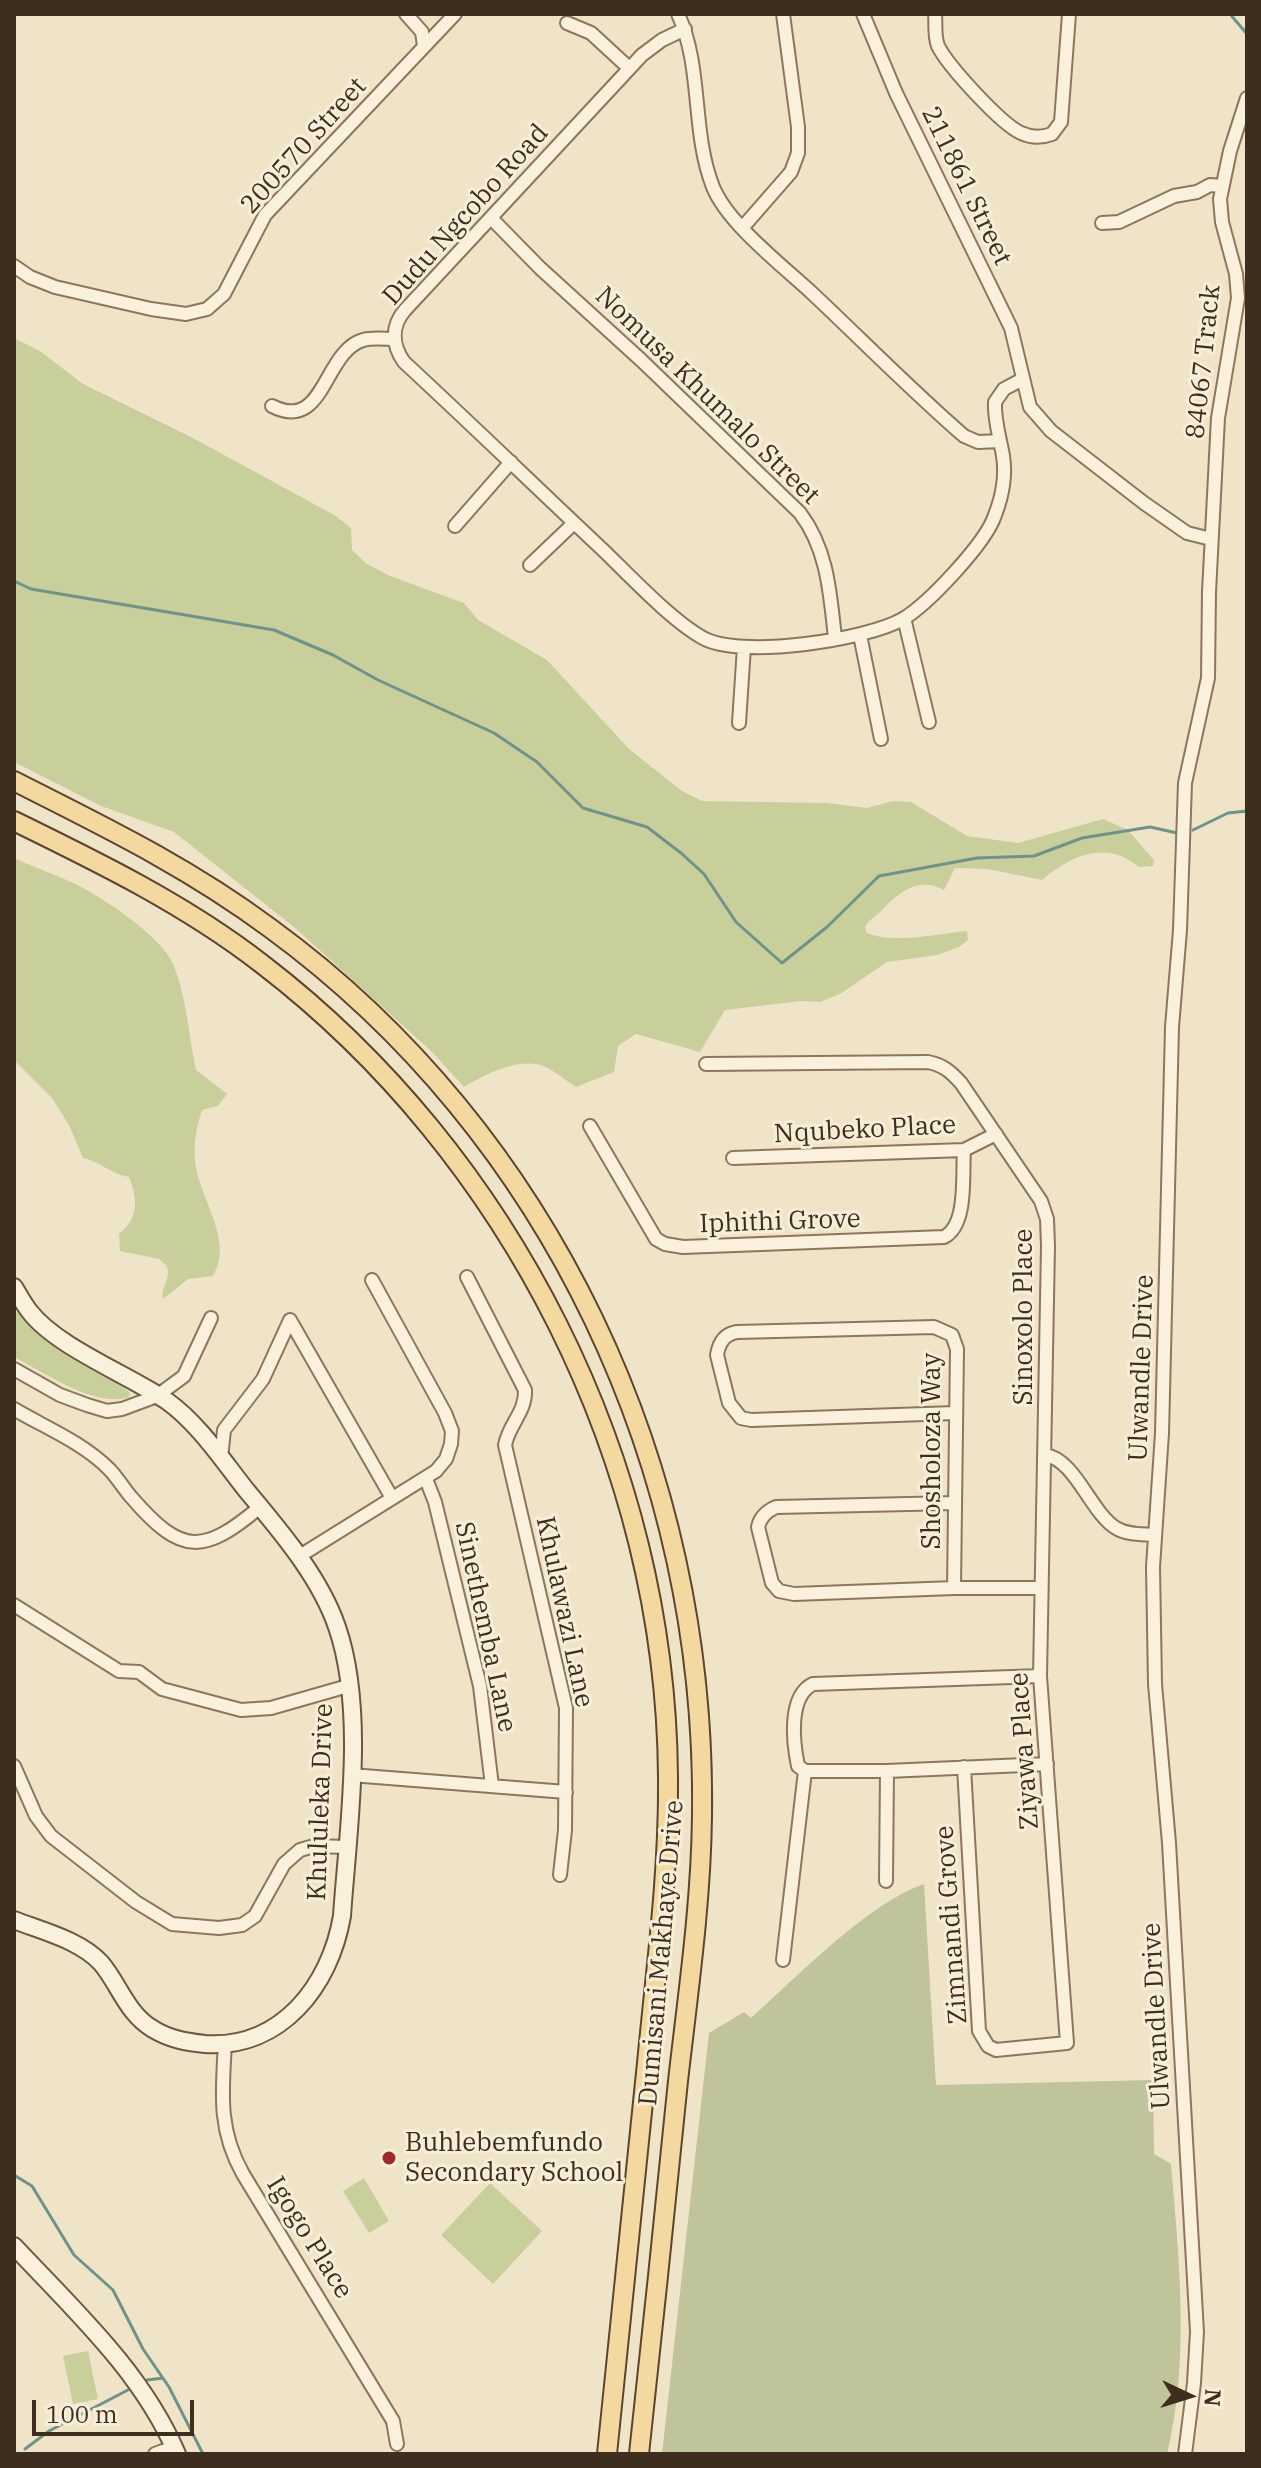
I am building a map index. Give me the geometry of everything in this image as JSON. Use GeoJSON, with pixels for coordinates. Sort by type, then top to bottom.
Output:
{"type":"FeatureCollection","features":[{"type":"Feature","properties":{"kind":"main road","name":"Dumisani Makhaye Drive"},"geometry":{"type":"LineString","coordinates":[[14,781],[184,869],[274,931],[326,972],[377,1019],[462,1113],[529,1205],[578,1286],[625,1388],[660,1491],[681,1583],[696,1692],[701,1780],[701,1833],[691,1962],[639,2454]]}},
{"type":"Feature","properties":{"kind":"main road","name":"Dumisani Makhaye Drive"},"geometry":{"type":"LineString","coordinates":[[14,821],[139,883],[205,923],[288,985],[372,1061],[436,1136],[512,1242],[577,1362],[609,1441],[632,1517],[653,1613],[668,1773],[666,1874],[607,2454]]}},
{"type":"Feature","properties":{"kind":"street"},"geometry":{"type":"LineString","coordinates":[[406,14],[422,32],[424,46]]}},
{"type":"Feature","properties":{"kind":"street","name":"200570 Street"},"geometry":{"type":"LineString","coordinates":[[14,266],[30,277],[55,287],[151,309],[186,314],[207,309],[224,294],[265,215],[455,14]]}},
{"type":"Feature","properties":{"kind":"street"},"geometry":{"type":"LineString","coordinates":[[678,14],[685,29],[692,62],[700,141],[707,169],[721,202],[743,227],[964,436],[978,442],[1000,441]]}},
{"type":"Feature","properties":{"kind":"street"},"geometry":{"type":"LineString","coordinates":[[743,227],[791,172],[798,153],[798,127],[783,14]]}},
{"type":"Feature","properties":{"kind":"street","name":"211861 Street"},"geometry":{"type":"LineString","coordinates":[[863,14],[896,93],[1011,328],[1023,379]]}},
{"type":"Feature","properties":{"kind":"street"},"geometry":{"type":"LineString","coordinates":[[935,14],[939,47],[964,78],[1008,125],[1022,133],[1039,137],[1056,131],[1061,122],[1069,14]]}},
{"type":"Feature","properties":{"kind":"street"},"geometry":{"type":"LineString","coordinates":[[567,23],[591,33],[629,68]]}},
{"type":"Feature","properties":{"kind":"street","name":"Dudu Ngcobo Road"},"geometry":{"type":"LineString","coordinates":[[685,29],[662,40],[629,68],[399,317],[395,339],[404,362],[694,632],[721,645],[752,649],[860,635],[884,628],[904,618],[959,566],[989,530],[1003,485],[1004,463],[995,402],[1004,389],[1023,379]]}},
{"type":"Feature","properties":{"kind":"street","name":"84067 Track"},"geometry":{"type":"LineString","coordinates":[[1211,539],[1219,406],[1238,298],[1236,274],[1222,222],[1221,186],[1247,98]]}},
{"type":"Feature","properties":{"kind":"street"},"geometry":{"type":"LineString","coordinates":[[1102,223],[1119,222],[1174,196],[1197,192],[1210,185],[1221,186]]}},
{"type":"Feature","properties":{"kind":"street","name":"Nomusa Khumalo Street"},"geometry":{"type":"LineString","coordinates":[[491,218],[800,513],[821,551],[830,591],[835,638]]}},
{"type":"Feature","properties":{"kind":"street"},"geometry":{"type":"LineString","coordinates":[[272,406],[291,413],[302,411],[327,380],[336,362],[357,343],[364,339],[395,339]]}},
{"type":"Feature","properties":{"kind":"street"},"geometry":{"type":"LineString","coordinates":[[1023,379],[1030,407],[1051,431],[1169,521],[1187,533],[1211,539]]}},
{"type":"Feature","properties":{"kind":"street"},"geometry":{"type":"LineString","coordinates":[[455,526],[511,462]]}},
{"type":"Feature","properties":{"kind":"street"},"geometry":{"type":"LineString","coordinates":[[530,565],[574,523]]}},
{"type":"Feature","properties":{"kind":"street","name":"Ulwandle Drive"},"geometry":{"type":"LineString","coordinates":[[1185,2454],[1197,2332],[1169,1843],[1155,1684],[1154,1535],[1162,1433],[1172,1027],[1180,930],[1185,783],[1208,678],[1211,539]]}},
{"type":"Feature","properties":{"kind":"street"},"geometry":{"type":"LineString","coordinates":[[904,618],[929,722]]}},
{"type":"Feature","properties":{"kind":"street"},"geometry":{"type":"LineString","coordinates":[[860,635],[881,739]]}},
{"type":"Feature","properties":{"kind":"street"},"geometry":{"type":"LineString","coordinates":[[739,723],[744,647]]}},
{"type":"Feature","properties":{"kind":"street","name":"Sinoxolo Place"},"geometry":{"type":"LineString","coordinates":[[706,1064],[928,1062],[950,1070],[1032,1186],[1047,1219],[1045,1455]]}},
{"type":"Feature","properties":{"kind":"street","name":"Iphithi Grove"},"geometry":{"type":"LineString","coordinates":[[590,1126],[656,1239],[683,1247],[944,1237],[957,1227],[960,1215],[964,1150]]}},
{"type":"Feature","properties":{"kind":"street","name":"Nqubeko Place"},"geometry":{"type":"LineString","coordinates":[[733,1158],[964,1150],[996,1134]]}},
{"type":"Feature","properties":{"kind":"street","name":"Khulawazi Lane"},"geometry":{"type":"LineString","coordinates":[[467,1277],[525,1390],[523,1409],[507,1436],[507,1455],[564,1694],[566,1792],[560,1875]]}},
{"type":"Feature","properties":{"kind":"street"},"geometry":{"type":"LineString","coordinates":[[298,1557],[426,1479],[446,1459],[452,1431],[372,1280]]}},
{"type":"Feature","properties":{"kind":"street","name":"Khululeka Drive"},"geometry":{"type":"LineString","coordinates":[[14,1287],[31,1314],[65,1342],[157,1396],[188,1421],[260,1507],[323,1595],[337,1627],[352,1724],[340,1927],[320,1980],[285,2022],[248,2039],[225,2044],[179,2041],[149,2027],[135,2014],[106,1969],[92,1954],[14,1920]]}},
{"type":"Feature","properties":{"kind":"street"},"geometry":{"type":"LineString","coordinates":[[14,1369],[60,1395],[107,1411],[133,1406],[157,1396],[184,1376],[211,1318]]}},
{"type":"Feature","properties":{"kind":"street"},"geometry":{"type":"LineString","coordinates":[[221,1458],[224,1430],[263,1379],[290,1320],[392,1498]]}},
{"type":"Feature","properties":{"kind":"street","name":"Shosholoza Way"},"geometry":{"type":"LineString","coordinates":[[954,1588],[953,1503],[955,1413],[955,1341],[947,1331],[934,1327],[737,1332],[730,1333],[722,1340],[717,1355],[729,1403],[741,1418],[955,1413]]}},
{"type":"Feature","properties":{"kind":"street"},"geometry":{"type":"LineString","coordinates":[[14,1409],[90,1453],[110,1470],[133,1500],[179,1539],[204,1543],[231,1532],[260,1507]]}},
{"type":"Feature","properties":{"kind":"street"},"geometry":{"type":"LineString","coordinates":[[1045,1455],[1057,1459],[1066,1467],[1114,1527],[1132,1534],[1154,1535]]}},
{"type":"Feature","properties":{"kind":"street","name":"Ziyawa Place"},"geometry":{"type":"LineString","coordinates":[[1045,1455],[1040,1676],[1067,2043]]}},
{"type":"Feature","properties":{"kind":"street","name":"Sinethemba Lane"},"geometry":{"type":"LineString","coordinates":[[426,1479],[435,1502],[480,1686],[492,1786]]}},
{"type":"Feature","properties":{"kind":"street"},"geometry":{"type":"LineString","coordinates":[[953,1503],[776,1507],[759,1521],[758,1527],[769,1579],[779,1591],[794,1594],[1041,1588]]}},
{"type":"Feature","properties":{"kind":"street"},"geometry":{"type":"LineString","coordinates":[[14,1605],[119,1671],[139,1672],[162,1689],[205,1702],[254,1710],[348,1686]]}},
{"type":"Feature","properties":{"kind":"street"},"geometry":{"type":"LineString","coordinates":[[1040,1676],[813,1684],[803,1689],[798,1697],[796,1752],[798,1766],[805,1771],[1047,1764]]}},
{"type":"Feature","properties":{"kind":"street"},"geometry":{"type":"LineString","coordinates":[[14,1766],[36,1816],[51,1836],[136,1902],[172,1924],[219,1928],[242,1925],[255,1916],[284,1864],[300,1850],[314,1846],[347,1847]]}},
{"type":"Feature","properties":{"kind":"street","name":"Zimnandi Grove"},"geometry":{"type":"LineString","coordinates":[[964,1767],[979,2031],[988,2046],[996,2050],[1067,2043]]}},
{"type":"Feature","properties":{"kind":"street"},"geometry":{"type":"LineString","coordinates":[[783,1960],[805,1771]]}},
{"type":"Feature","properties":{"kind":"street"},"geometry":{"type":"LineString","coordinates":[[886,1881],[887,1771]]}},
{"type":"Feature","properties":{"kind":"street"},"geometry":{"type":"LineString","coordinates":[[351,1775],[566,1792]]}},
{"type":"Feature","properties":{"kind":"street","name":"Igogo Place"},"geometry":{"type":"LineString","coordinates":[[225,2044],[223,2117],[233,2155],[393,2421],[397,2444]]}},
{"type":"Feature","properties":{"kind":"street"},"geometry":{"type":"LineString","coordinates":[[14,2246],[117,2356],[175,2450],[155,2454]]}},
{"type":"Feature","properties":{"kind":"green space"},"geometry":{"type":"Polygon","coordinates":[[[14,338],[40,351],[83,384],[193,438],[336,516],[351,528],[352,550],[367,564],[390,576],[464,603],[478,620],[547,660],[629,749],[682,791],[702,801],[827,803],[867,808],[893,801],[911,802],[967,836],[1018,843],[1103,819],[1128,830],[1154,860],[1153,866],[1139,867],[1127,859],[1102,852],[1064,864],[1042,880],[988,869],[955,868],[944,890],[926,885],[910,888],[895,897],[865,928],[867,933],[890,938],[967,931],[968,940],[959,947],[937,955],[887,962],[840,994],[820,1002],[801,1001],[725,1010],[700,1052],[636,1034],[618,1046],[614,1072],[576,1087],[547,1068],[523,1064],[491,1073],[464,1087],[431,1051],[294,927],[174,832],[101,806],[14,762],[14,338]]]}},
{"type":"Feature","properties":{"kind":"green space"},"geometry":{"type":"Polygon","coordinates":[[[14,858],[96,896],[127,916],[165,951],[177,974],[196,1070],[227,1094],[218,1106],[202,1110],[195,1147],[198,1174],[218,1233],[219,1262],[213,1276],[188,1279],[163,1299],[168,1274],[166,1265],[159,1259],[120,1251],[119,1234],[130,1222],[135,1208],[129,1177],[83,1158],[69,1125],[52,1098],[14,1060],[14,858]]]}},
{"type":"Feature","properties":{"kind":"green space"},"geometry":{"type":"Polygon","coordinates":[[[14,1309],[40,1335],[124,1388],[130,1393],[129,1397],[116,1399],[86,1394],[14,1357],[14,1309]]]}},
{"type":"Feature","properties":{"kind":"green space"},"geometry":{"type":"Polygon","coordinates":[[[924,1884],[936,2085],[1153,2080],[1154,2154],[1171,2164],[1181,2309],[1178,2382],[1167,2454],[662,2454],[709,2033],[744,2012],[751,2018],[857,1924],[880,1907],[924,1884]]]}},
{"type":"Feature","properties":{"kind":"green space"},"geometry":{"type":"Polygon","coordinates":[[[364,2178],[389,2221],[369,2233],[343,2191],[364,2178]]]}},
{"type":"Feature","properties":{"kind":"green space"},"geometry":{"type":"Polygon","coordinates":[[[490,2183],[542,2231],[493,2284],[441,2235],[490,2183]]]}},
{"type":"Feature","properties":{"kind":"green space"},"geometry":{"type":"Polygon","coordinates":[[[88,2351],[98,2399],[73,2404],[63,2356],[88,2351]]]}},
{"type":"Feature","properties":{"kind":"waterway"},"geometry":{"type":"LineString","coordinates":[[1230,14],[1247,34]]}},
{"type":"Feature","properties":{"kind":"waterway"},"geometry":{"type":"LineString","coordinates":[[14,581],[31,589],[274,630],[494,733],[537,762],[583,808],[647,827],[681,853],[704,874],[736,922],[782,963],[827,927],[879,876],[977,858],[1034,856],[1082,838],[1150,827],[1177,833]]}},
{"type":"Feature","properties":{"kind":"waterway"},"geometry":{"type":"LineString","coordinates":[[1193,830],[1228,813],[1247,811]]}},
{"type":"Feature","properties":{"kind":"waterway"},"geometry":{"type":"LineString","coordinates":[[14,2175],[32,2186],[74,2255],[113,2290],[143,2349],[169,2387],[203,2454]]}},
{"type":"Feature","properties":{"kind":"waterway"},"geometry":{"type":"LineString","coordinates":[[147,2380],[163,2378]]}},
{"type":"Feature","properties":{"kind":"waterway"},"geometry":{"type":"LineString","coordinates":[[25,2449],[49,2431],[128,2390]]}},
{"type":"Feature","properties":{"kind":"place","name":"Buhlebemfundo Secondary School"},"geometry":{"type":"Point","coordinates":[389,2158]}}]}
